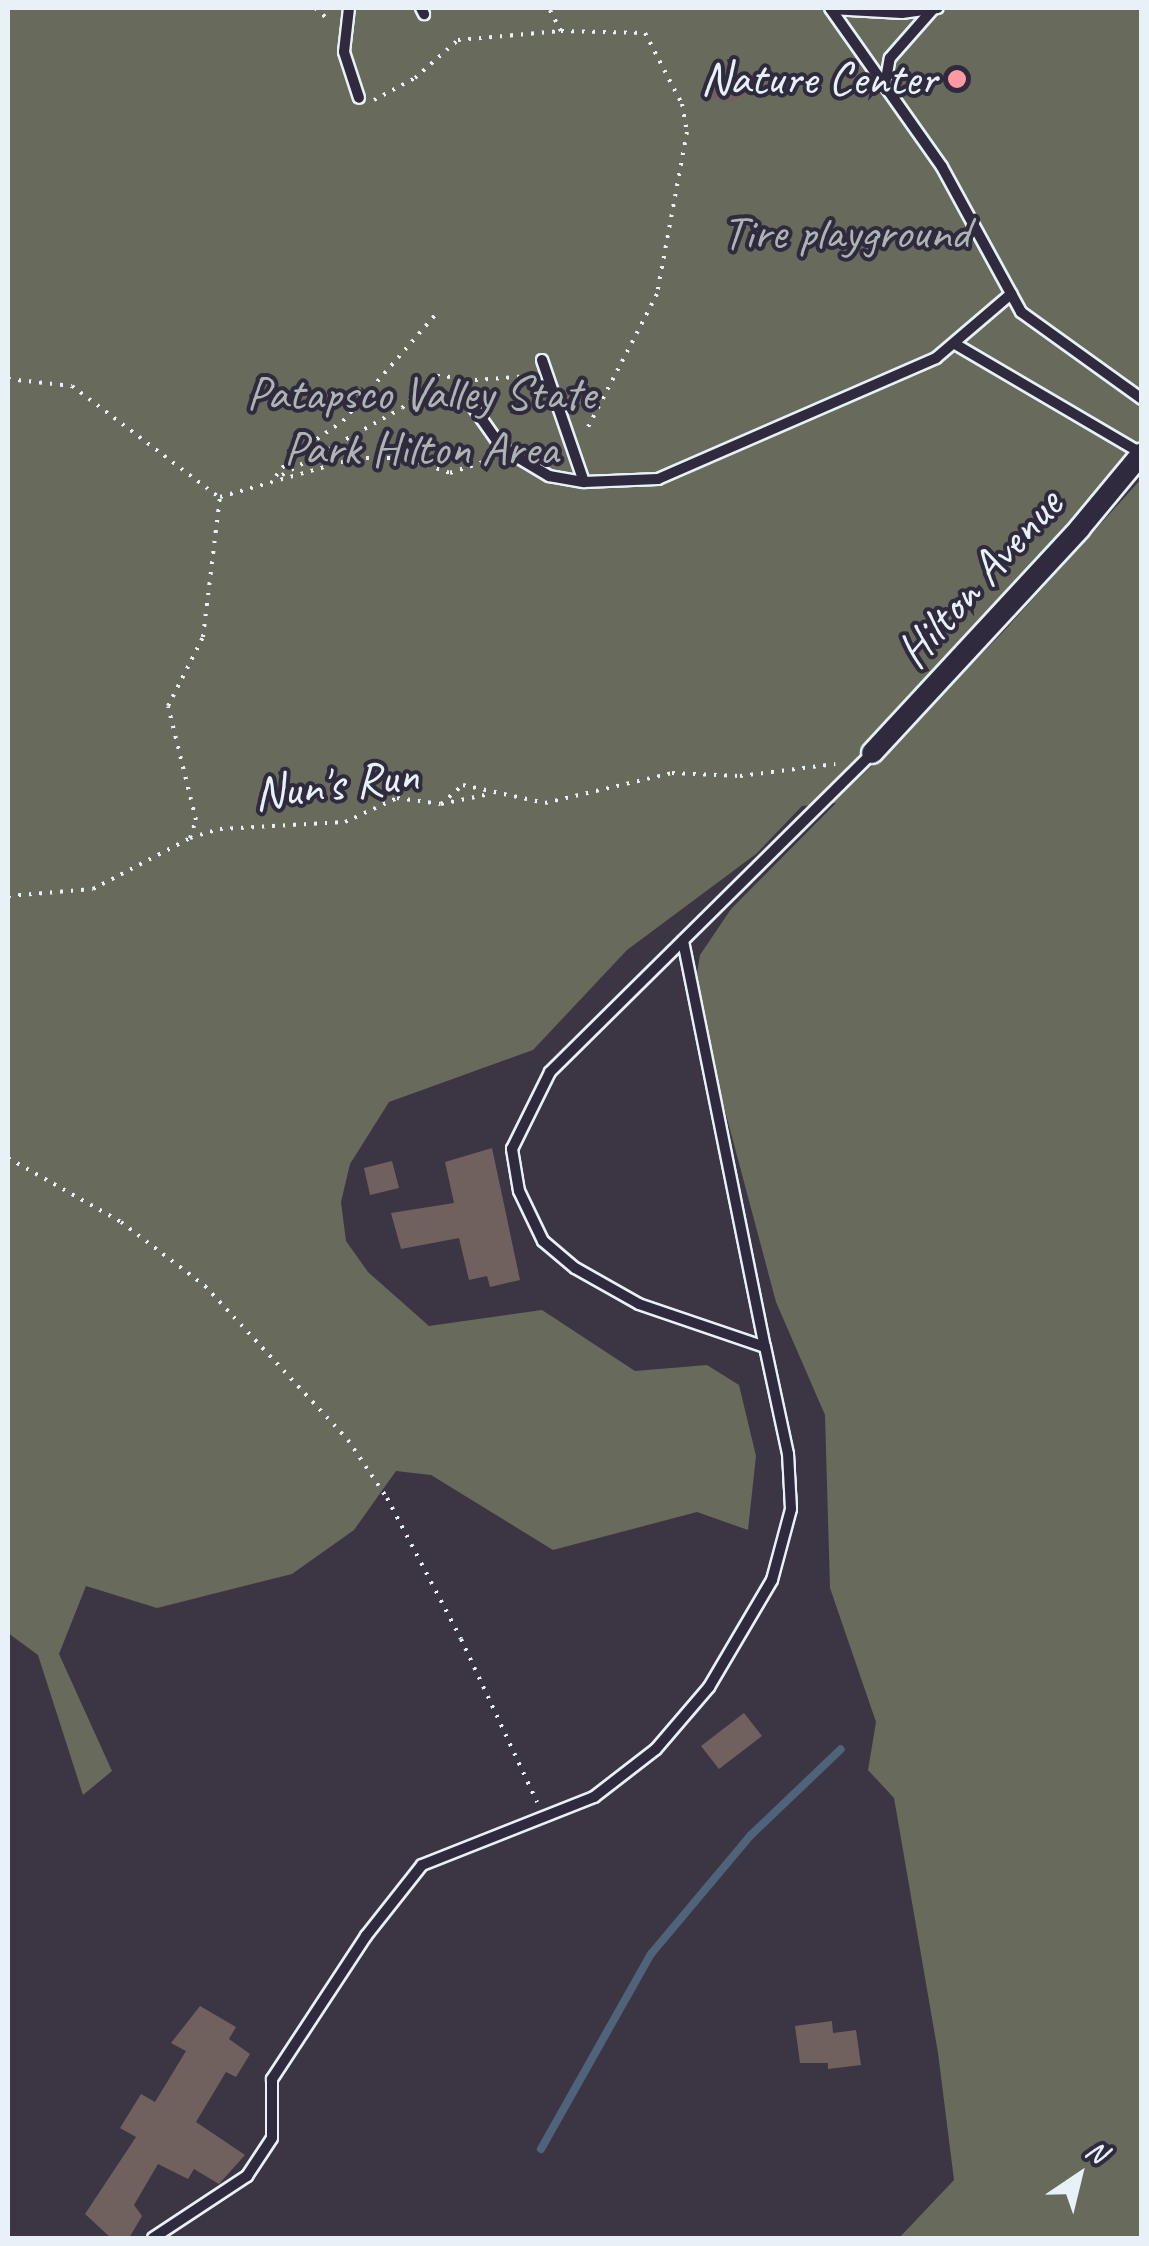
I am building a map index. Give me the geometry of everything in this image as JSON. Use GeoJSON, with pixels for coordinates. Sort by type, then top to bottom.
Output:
{"type":"FeatureCollection","features":[{"type":"Feature","properties":{"kind":"street","name":"Hilton Avenue"},"geometry":{"type":"LineString","coordinates":[[872,753],[1080,528],[1141,453]]}},
{"type":"Feature","properties":{"kind":"lane"},"geometry":{"type":"LineString","coordinates":[[349,8],[344,52],[359,98]]}},
{"type":"Feature","properties":{"kind":"lane"},"geometry":{"type":"LineString","coordinates":[[830,8],[935,8]]}},
{"type":"Feature","properties":{"kind":"lane"},"geometry":{"type":"LineString","coordinates":[[830,8],[942,167],[1012,294],[1040,330],[1142,400]]}},
{"type":"Feature","properties":{"kind":"lane"},"geometry":{"type":"LineString","coordinates":[[886,85],[890,58],[935,8]]}},
{"type":"Feature","properties":{"kind":"lane"},"geometry":{"type":"LineString","coordinates":[[462,392],[502,448],[549,476],[584,482],[658,479],[691,468],[936,358],[1012,294]]}},
{"type":"Feature","properties":{"kind":"lane"},"geometry":{"type":"LineString","coordinates":[[955,344],[1141,453]]}},
{"type":"Feature","properties":{"kind":"lane"},"geometry":{"type":"LineString","coordinates":[[542,360],[584,482]]}},
{"type":"Feature","properties":{"kind":"lane"},"geometry":{"type":"LineString","coordinates":[[765,1347],[639,1304],[575,1268],[543,1241],[519,1191],[512,1149],[550,1072],[872,753]]}},
{"type":"Feature","properties":{"kind":"lane"},"geometry":{"type":"LineString","coordinates":[[153,2238],[247,2176],[272,2138],[272,2079],[366,1936],[422,1865],[594,1797],[656,1749],[709,1688],[772,1580],[791,1509],[788,1454],[683,942]]}},
{"type":"Feature","properties":{"kind":"path"},"geometry":{"type":"LineString","coordinates":[[549,8],[561,31]]}},
{"type":"Feature","properties":{"kind":"path"},"geometry":{"type":"LineString","coordinates":[[384,96],[458,40],[561,31],[645,34],[682,104],[686,132],[657,294],[587,419],[584,445]]}},
{"type":"Feature","properties":{"kind":"path"},"geometry":{"type":"LineString","coordinates":[[276,478],[291,457],[343,421],[435,315]]}},
{"type":"Feature","properties":{"kind":"path"},"geometry":{"type":"LineString","coordinates":[[487,380],[535,374]]}},
{"type":"Feature","properties":{"kind":"path"},"geometry":{"type":"LineString","coordinates":[[276,478],[402,408],[437,376]]}},
{"type":"Feature","properties":{"kind":"path"},"geometry":{"type":"LineString","coordinates":[[8,379],[72,386],[220,497]]}},
{"type":"Feature","properties":{"kind":"path"},"geometry":{"type":"LineString","coordinates":[[220,497],[356,458],[407,458],[450,473],[490,461],[502,448]]}},
{"type":"Feature","properties":{"kind":"path"},"geometry":{"type":"LineString","coordinates":[[190,838],[196,820],[168,706],[203,637],[220,497]]}},
{"type":"Feature","properties":{"kind":"path","name":"Nun's Run"},"geometry":{"type":"LineString","coordinates":[[8,896],[94,890],[190,838],[318,819],[345,822],[397,798],[441,804],[463,785],[545,804],[672,773],[740,776],[834,763],[848,777]]}},
{"type":"Feature","properties":{"kind":"path"},"geometry":{"type":"LineString","coordinates":[[441,804],[491,794]]}},
{"type":"Feature","properties":{"kind":"path"},"geometry":{"type":"LineString","coordinates":[[8,1158],[121,1222],[205,1286],[348,1440],[461,1639],[545,1818]]}},
{"type":"Feature","properties":{"kind":"green space"},"geometry":{"type":"Polygon","coordinates":[[[8,8],[1141,8],[1141,469],[1087,537],[854,784],[1003,632],[1141,479],[1141,2238],[899,2238],[954,2180],[938,2053],[894,1798],[868,1770],[876,1722],[830,1588],[825,1415],[776,1302],[716,1077],[697,973],[700,955],[731,909],[836,803],[802,806],[756,854],[627,950],[533,1050],[389,1102],[350,1164],[341,1202],[346,1241],[368,1272],[429,1326],[542,1310],[635,1371],[707,1365],[739,1385],[756,1456],[748,1530],[697,1512],[553,1550],[431,1475],[396,1471],[354,1530],[292,1574],[157,1608],[86,1586],[59,1654],[112,1771],[83,1795],[38,1655],[8,1633],[8,8]]]}},
{"type":"Feature","properties":{"kind":"building"},"geometry":{"type":"Polygon","coordinates":[[[727,66],[740,71],[745,84],[740,97],[727,102],[714,97],[709,84],[714,71],[727,66]]]}},
{"type":"Feature","properties":{"kind":"building"},"geometry":{"type":"Polygon","coordinates":[[[492,1148],[520,1280],[490,1287],[487,1276],[469,1280],[459,1238],[401,1249],[391,1213],[454,1203],[445,1162],[492,1148]]]}},
{"type":"Feature","properties":{"kind":"building"},"geometry":{"type":"Polygon","coordinates":[[[392,1161],[399,1188],[370,1195],[364,1168],[392,1161]]]}},
{"type":"Feature","properties":{"kind":"building"},"geometry":{"type":"Polygon","coordinates":[[[744,1713],[762,1736],[719,1769],[701,1746],[744,1713]]]}},
{"type":"Feature","properties":{"kind":"building"},"geometry":{"type":"Polygon","coordinates":[[[200,2006],[236,2027],[229,2039],[250,2054],[236,2077],[226,2072],[196,2122],[245,2155],[219,2184],[194,2169],[188,2179],[158,2164],[134,2205],[142,2216],[129,2238],[111,2238],[85,2214],[136,2137],[120,2128],[141,2094],[155,2102],[186,2051],[171,2043],[200,2006]]]}},
{"type":"Feature","properties":{"kind":"building"},"geometry":{"type":"Polygon","coordinates":[[[832,2021],[833,2033],[856,2030],[861,2065],[828,2069],[828,2063],[800,2063],[795,2026],[832,2021]]]}},
{"type":"Feature","properties":{"kind":"waterway"},"geometry":{"type":"LineString","coordinates":[[541,2149],[651,1954],[751,1835],[841,1749]]}},
{"type":"Feature","properties":{"kind":"place","name":"Nature Center"},"geometry":{"type":"Point","coordinates":[957,79]}},
{"type":"Feature","properties":{"kind":"park label","name":"Tire playground"},"geometry":{"type":"Point","coordinates":[846,233]}},
{"type":"Feature","properties":{"kind":"park label","name":"Patapsco Valley State Park Hilton Area"},"geometry":{"type":"Point","coordinates":[421,420]}}]}
